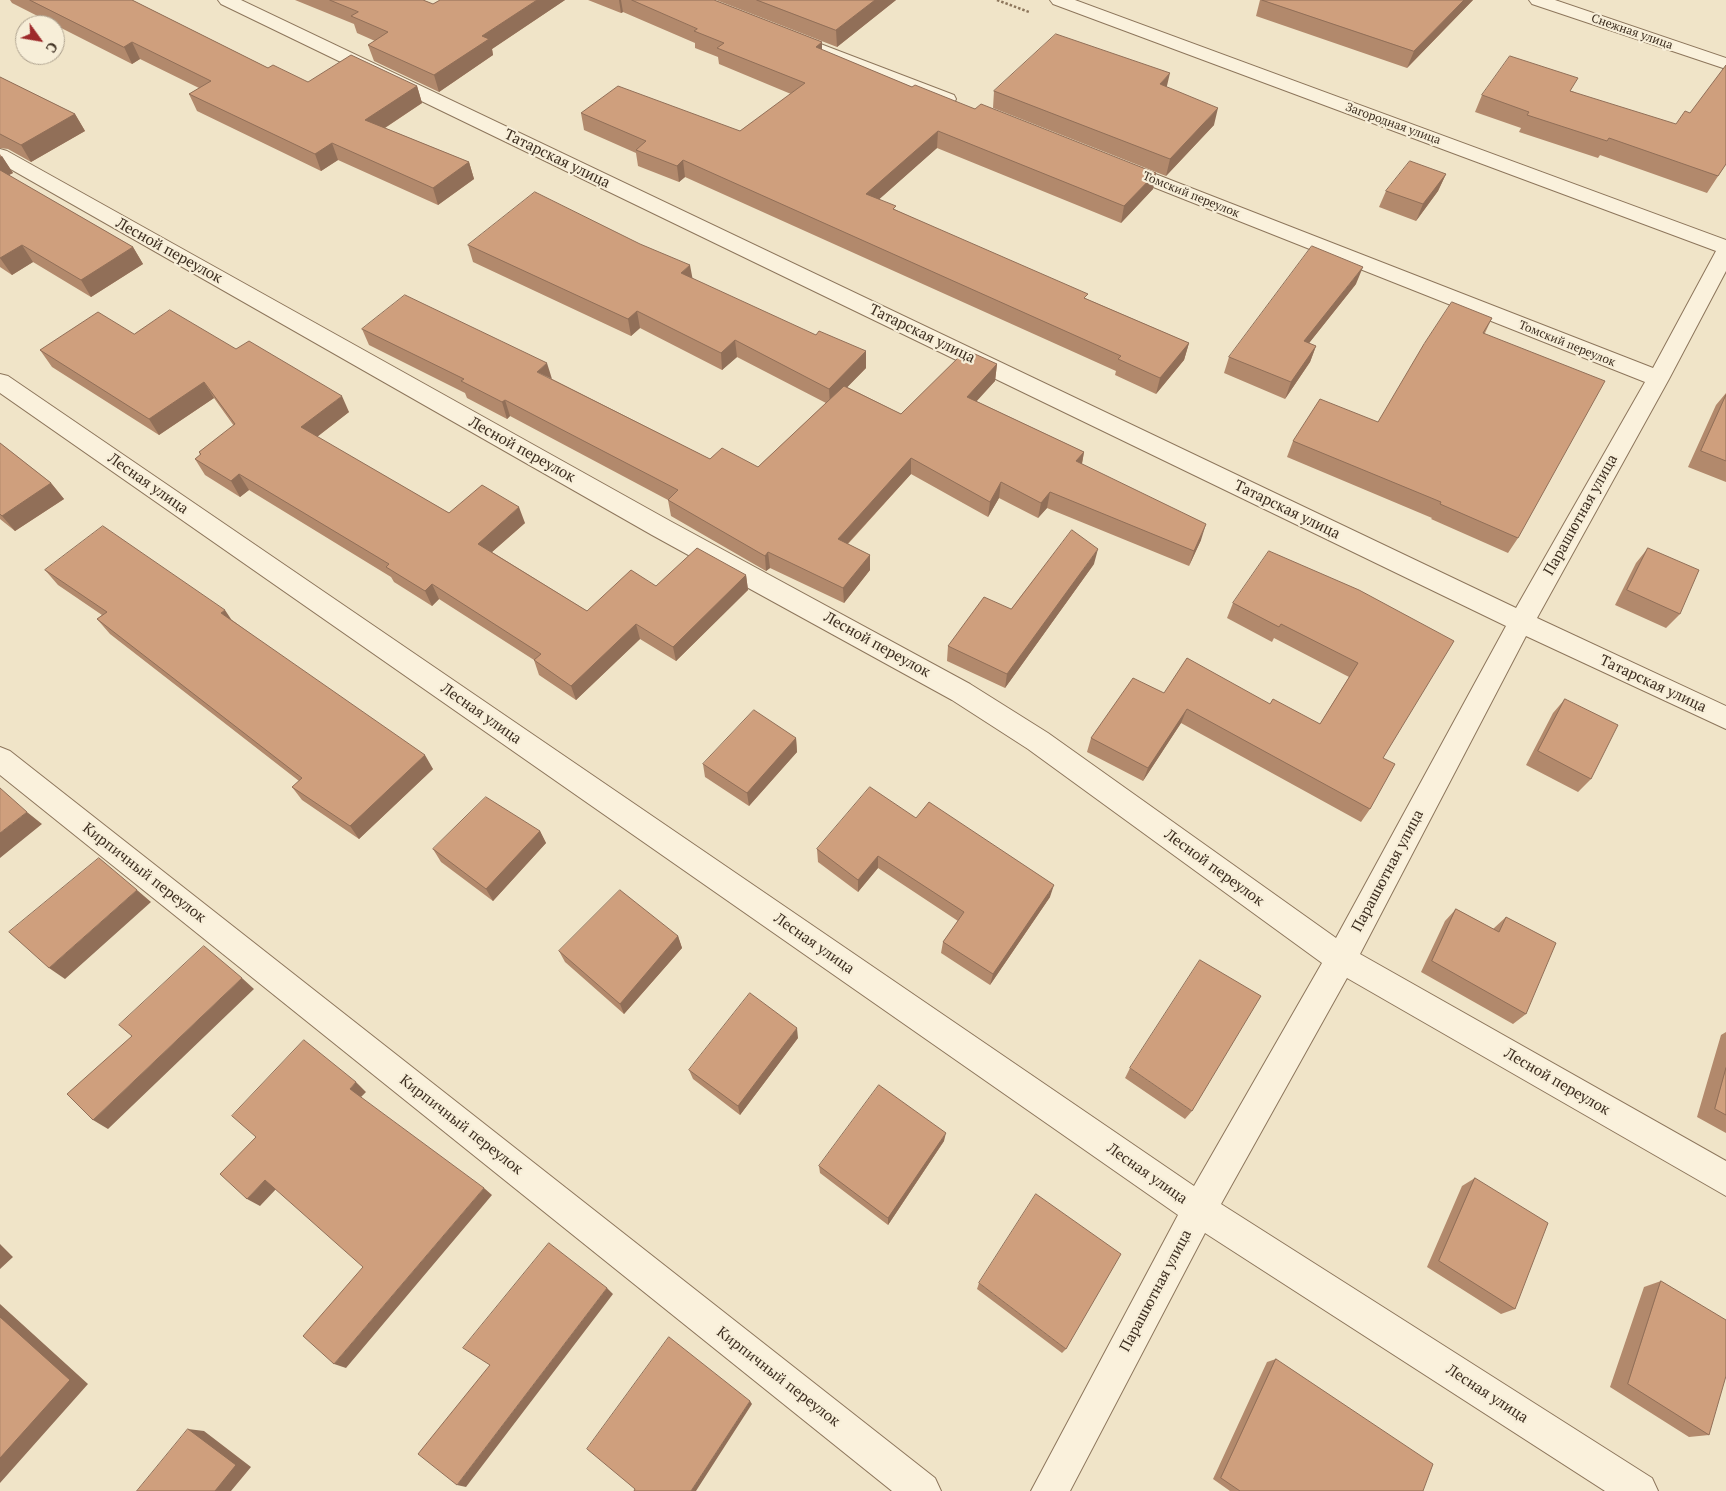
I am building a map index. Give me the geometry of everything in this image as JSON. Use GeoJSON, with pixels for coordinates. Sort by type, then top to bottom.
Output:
{"type":"FeatureCollection","features":[{"type":"Feature","properties":{"kind":"street","name":"Татарская улица"},"geometry":{"type":"LineString","coordinates":[[228,0],[1521,622],[1726,718]]}},
{"type":"Feature","properties":{"kind":"street","name":"Загородная улица"},"geometry":{"type":"LineString","coordinates":[[1060,0],[1726,247]]}},
{"type":"Feature","properties":{"kind":"street","name":"Снежная улица"},"geometry":{"type":"LineString","coordinates":[[1538,0],[1726,64]]}},
{"type":"Feature","properties":{"kind":"street"},"geometry":{"type":"LineString","coordinates":[[779,33],[964,106]]}},
{"type":"Feature","properties":{"kind":"street","name":"Лесной переулок"},"geometry":{"type":"LineString","coordinates":[[0,155],[661,528],[744,571],[961,692],[1038,741],[1341,959],[1726,1179]]}},
{"type":"Feature","properties":{"kind":"street","name":"Томский переулок"},"geometry":{"type":"LineString","coordinates":[[1103,160],[1658,379]]}},
{"type":"Feature","properties":{"kind":"street","name":"Парашютная улица"},"geometry":{"type":"LineString","coordinates":[[1050,1491],[1199,1210],[1341,959],[1521,622],[1658,379],[1726,252]]}},
{"type":"Feature","properties":{"kind":"street","name":"Лесная улица"},"geometry":{"type":"LineString","coordinates":[[0,382],[1199,1210],[1639,1491]]}},
{"type":"Feature","properties":{"kind":"street","name":"Кирпичный переулок"},"geometry":{"type":"LineString","coordinates":[[0,759],[922,1491]]}},
{"type":"Feature","properties":{"kind":"building"},"geometry":{"type":"Polygon","coordinates":[[[30,0],[132,0],[268,68],[273,65],[308,82],[351,55],[417,86],[365,120],[469,162],[433,188],[332,143],[315,154],[189,94],[211,81],[132,42],[124,47],[65,18],[65,15],[60,15],[30,0]]]}},
{"type":"Feature","properties":{"kind":"building"},"geometry":{"type":"Polygon","coordinates":[[[330,0],[423,0],[433,4],[440,0],[537,0],[482,36],[489,39],[434,75],[368,45],[388,32],[351,16],[358,12],[330,0]]]}},
{"type":"Feature","properties":{"kind":"building"},"geometry":{"type":"Polygon","coordinates":[[[632,0],[714,0],[822,42],[816,47],[912,87],[915,85],[975,109],[981,104],[1156,173],[1124,206],[938,131],[866,194],[896,206],[893,209],[1088,294],[1084,298],[1189,343],[1160,378],[1118,359],[1121,356],[683,160],[677,166],[636,150],[646,141],[581,113],[618,86],[740,131],[805,83],[717,48],[724,43],[694,31],[697,29],[632,0]]]}},
{"type":"Feature","properties":{"kind":"building"},"geometry":{"type":"Polygon","coordinates":[[[757,0],[875,0],[836,30],[757,0]]]}},
{"type":"Feature","properties":{"kind":"building"},"geometry":{"type":"Polygon","coordinates":[[[1262,0],[1464,0],[1414,51],[1262,0]]]}},
{"type":"Feature","properties":{"kind":"building"},"geometry":{"type":"Polygon","coordinates":[[[1056,34],[1170,73],[1160,84],[1218,108],[1170,159],[994,91],[1056,34]]]}},
{"type":"Feature","properties":{"kind":"building"},"geometry":{"type":"Polygon","coordinates":[[[1510,56],[1578,78],[1570,91],[1676,124],[1685,111],[1690,113],[1726,65],[1726,164],[1718,176],[1609,138],[1607,141],[1527,115],[1529,112],[1482,95],[1510,56]]]}},
{"type":"Feature","properties":{"kind":"building"},"geometry":{"type":"Polygon","coordinates":[[[0,77],[75,114],[21,145],[0,134],[0,77]]]}},
{"type":"Feature","properties":{"kind":"building"},"geometry":{"type":"Polygon","coordinates":[[[1410,161],[1446,174],[1423,204],[1386,191],[1410,161]]]}},
{"type":"Feature","properties":{"kind":"building"},"geometry":{"type":"Polygon","coordinates":[[[0,170],[133,247],[81,280],[22,245],[0,258],[0,170]]]}},
{"type":"Feature","properties":{"kind":"building"},"geometry":{"type":"Polygon","coordinates":[[[535,192],[640,244],[690,265],[681,273],[816,335],[819,331],[866,351],[829,389],[735,340],[721,353],[637,311],[628,319],[468,245],[535,192]]]}},
{"type":"Feature","properties":{"kind":"building"},"geometry":{"type":"Polygon","coordinates":[[[1312,246],[1363,267],[1304,341],[1316,346],[1291,382],[1229,357],[1312,246]]]}},
{"type":"Feature","properties":{"kind":"building"},"geometry":{"type":"Polygon","coordinates":[[[405,295],[547,363],[537,372],[710,459],[722,448],[758,467],[844,386],[901,414],[966,350],[997,364],[967,397],[1084,452],[1076,461],[1206,524],[1194,551],[1050,492],[1041,503],[1001,482],[990,502],[911,458],[838,539],[870,555],[843,588],[768,552],[765,556],[668,500],[678,490],[505,400],[502,402],[461,381],[464,379],[362,329],[405,295]]]}},
{"type":"Feature","properties":{"kind":"building"},"geometry":{"type":"Polygon","coordinates":[[[1452,302],[1492,318],[1483,333],[1605,381],[1518,538],[1440,504],[1441,502],[1293,441],[1320,399],[1378,422],[1424,344],[1452,302]]]}},
{"type":"Feature","properties":{"kind":"building"},"geometry":{"type":"Polygon","coordinates":[[[170,310],[236,349],[249,341],[342,396],[301,427],[449,513],[482,485],[519,507],[478,544],[587,611],[631,570],[656,586],[697,548],[746,575],[673,647],[636,624],[571,686],[534,660],[541,654],[432,584],[425,591],[386,567],[389,564],[239,474],[231,481],[195,459],[201,454],[199,452],[235,424],[204,382],[149,419],[40,350],[98,312],[134,334],[170,310]]]}},
{"type":"Feature","properties":{"kind":"building"},"geometry":{"type":"Polygon","coordinates":[[[1726,395],[1726,461],[1701,451],[1726,395]]]}},
{"type":"Feature","properties":{"kind":"building"},"geometry":{"type":"Polygon","coordinates":[[[0,443],[51,483],[2,516],[0,514],[0,443]]]}},
{"type":"Feature","properties":{"kind":"building"},"geometry":{"type":"Polygon","coordinates":[[[103,526],[225,610],[221,613],[425,755],[350,826],[292,787],[302,778],[97,619],[107,612],[45,570],[103,526]]]}},
{"type":"Feature","properties":{"kind":"building"},"geometry":{"type":"Polygon","coordinates":[[[1072,530],[1098,549],[1007,674],[948,646],[984,597],[1011,609],[1072,530]]]}},
{"type":"Feature","properties":{"kind":"building"},"geometry":{"type":"Polygon","coordinates":[[[1648,548],[1699,570],[1680,614],[1627,590],[1648,548]]]}},
{"type":"Feature","properties":{"kind":"building"},"geometry":{"type":"Polygon","coordinates":[[[1269,551],[1359,590],[1454,641],[1383,758],[1395,764],[1370,809],[1187,709],[1148,768],[1091,738],[1133,678],[1164,693],[1187,658],[1270,704],[1273,699],[1320,724],[1358,663],[1281,624],[1279,627],[1233,603],[1269,551]]]}},
{"type":"Feature","properties":{"kind":"building"},"geometry":{"type":"Polygon","coordinates":[[[1565,699],[1618,725],[1591,779],[1538,751],[1565,699]]]}},
{"type":"Feature","properties":{"kind":"building"},"geometry":{"type":"Polygon","coordinates":[[[754,710],[796,738],[747,793],[703,764],[754,710]]]}},
{"type":"Feature","properties":{"kind":"building"},"geometry":{"type":"Polygon","coordinates":[[[870,787],[916,818],[929,802],[1054,885],[993,974],[943,942],[964,912],[878,856],[858,880],[817,849],[870,787]]]}},
{"type":"Feature","properties":{"kind":"building"},"geometry":{"type":"Polygon","coordinates":[[[0,788],[27,812],[0,833],[0,788]]]}},
{"type":"Feature","properties":{"kind":"building"},"geometry":{"type":"Polygon","coordinates":[[[486,797],[540,831],[486,889],[433,849],[486,797]]]}},
{"type":"Feature","properties":{"kind":"building"},"geometry":{"type":"Polygon","coordinates":[[[99,858],[137,890],[49,968],[9,932],[99,858]]]}},
{"type":"Feature","properties":{"kind":"building"},"geometry":{"type":"Polygon","coordinates":[[[620,890],[678,936],[620,1004],[559,951],[620,890]]]}},
{"type":"Feature","properties":{"kind":"building"},"geometry":{"type":"Polygon","coordinates":[[[1456,909],[1499,932],[1506,917],[1556,943],[1526,1014],[1432,961],[1456,909]]]}},
{"type":"Feature","properties":{"kind":"building"},"geometry":{"type":"Polygon","coordinates":[[[204,946],[242,978],[93,1120],[67,1094],[132,1036],[119,1025],[204,946]]]}},
{"type":"Feature","properties":{"kind":"building"},"geometry":{"type":"Polygon","coordinates":[[[1200,960],[1261,996],[1192,1111],[1130,1068],[1200,960]]]}},
{"type":"Feature","properties":{"kind":"building"},"geometry":{"type":"Polygon","coordinates":[[[750,993],[797,1028],[738,1106],[689,1070],[750,993]]]}},
{"type":"Feature","properties":{"kind":"building"},"geometry":{"type":"Polygon","coordinates":[[[304,1040],[356,1082],[350,1089],[484,1188],[334,1364],[303,1336],[363,1267],[265,1180],[247,1199],[220,1174],[256,1137],[232,1116],[304,1040]]]}},
{"type":"Feature","properties":{"kind":"building"},"geometry":{"type":"Polygon","coordinates":[[[1726,1068],[1726,1115],[1715,1109],[1726,1068]]]}},
{"type":"Feature","properties":{"kind":"building"},"geometry":{"type":"Polygon","coordinates":[[[879,1085],[946,1133],[888,1218],[819,1166],[879,1085]]]}},
{"type":"Feature","properties":{"kind":"building"},"geometry":{"type":"Polygon","coordinates":[[[1475,1178],[1548,1223],[1515,1309],[1439,1261],[1475,1178]]]}},
{"type":"Feature","properties":{"kind":"building"},"geometry":{"type":"Polygon","coordinates":[[[1036,1194],[1121,1254],[1066,1349],[979,1283],[1036,1194]]]}},
{"type":"Feature","properties":{"kind":"building"},"geometry":{"type":"Polygon","coordinates":[[[549,1243],[607,1288],[457,1485],[418,1454],[490,1365],[463,1348],[549,1243]]]}},
{"type":"Feature","properties":{"kind":"building"},"geometry":{"type":"Polygon","coordinates":[[[1661,1281],[1726,1320],[1726,1376],[1709,1435],[1628,1384],[1661,1281]]]}},
{"type":"Feature","properties":{"kind":"building"},"geometry":{"type":"Polygon","coordinates":[[[0,1317],[70,1380],[0,1458],[0,1317]]]}},
{"type":"Feature","properties":{"kind":"building"},"geometry":{"type":"Polygon","coordinates":[[[669,1337],[750,1401],[691,1491],[634,1491],[635,1489],[587,1449],[669,1337]]]}},
{"type":"Feature","properties":{"kind":"building"},"geometry":{"type":"Polygon","coordinates":[[[1276,1359],[1433,1464],[1423,1491],[1240,1491],[1221,1478],[1276,1359]]]}},
{"type":"Feature","properties":{"kind":"building"},"geometry":{"type":"Polygon","coordinates":[[[188,1429],[236,1465],[215,1491],[137,1491],[188,1429]]]}}]}
